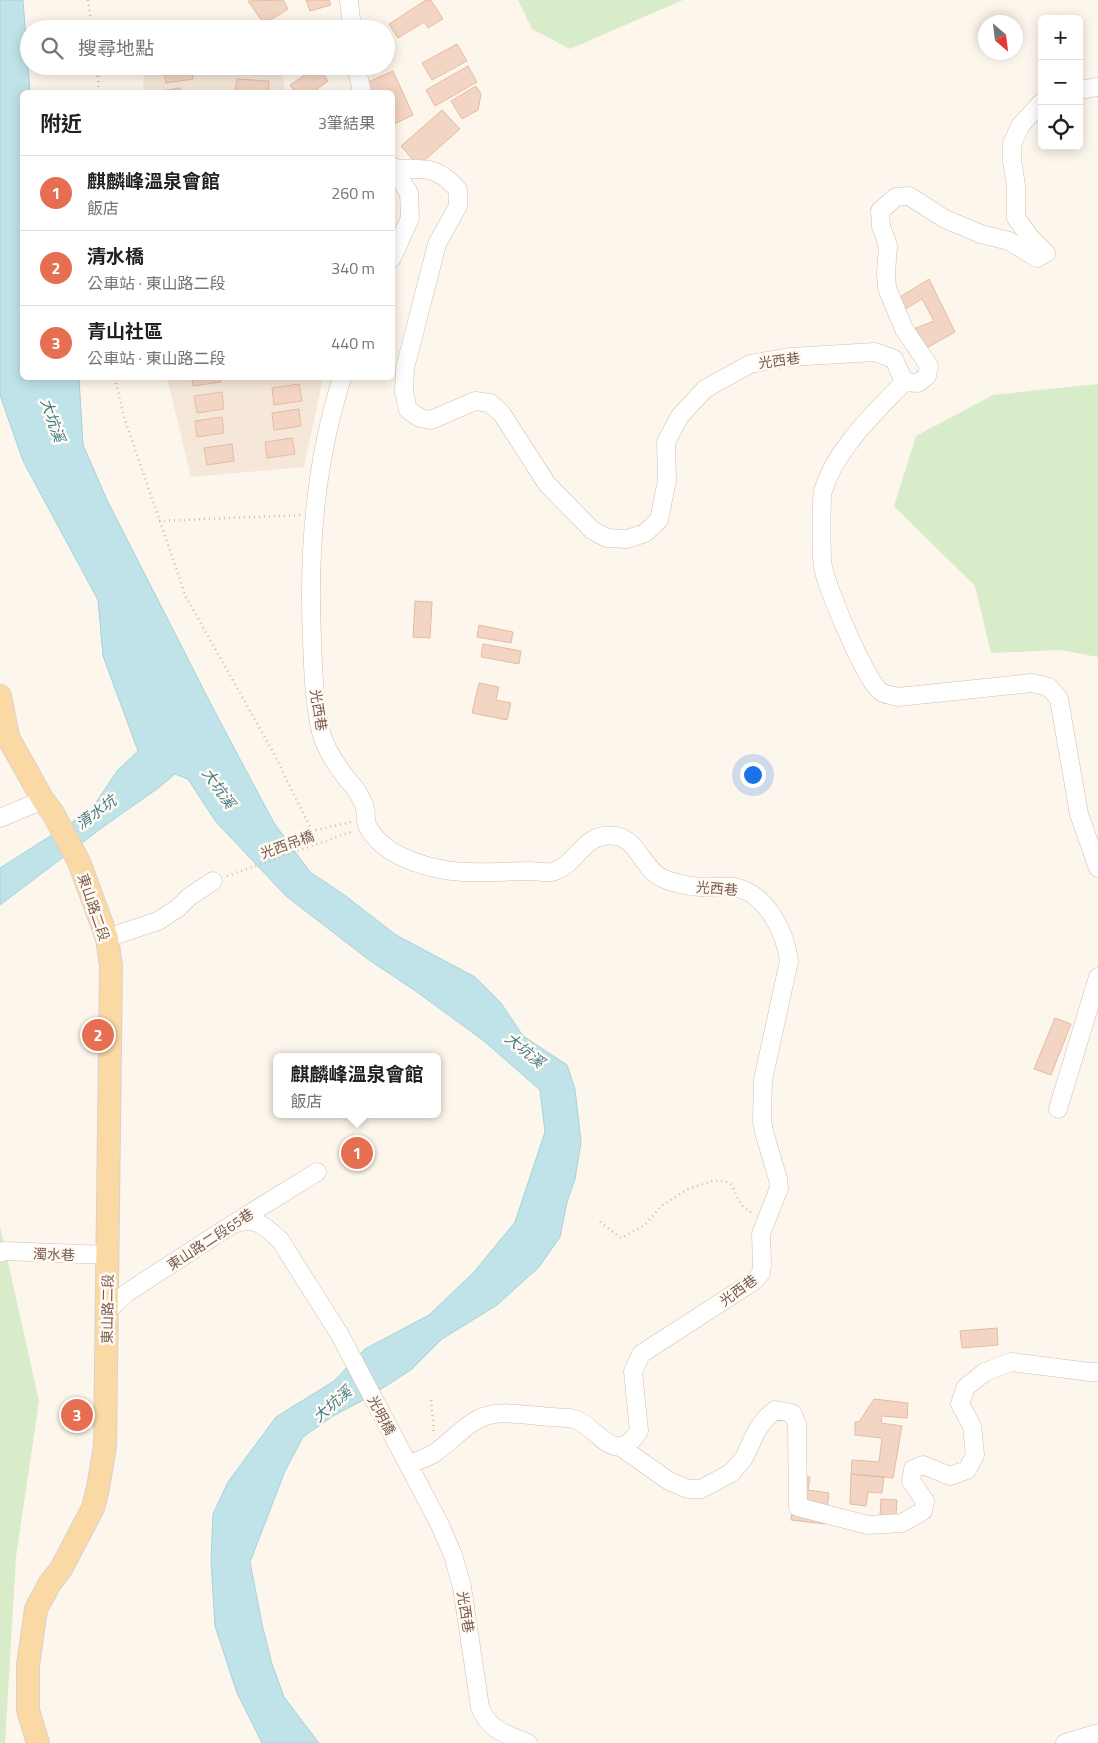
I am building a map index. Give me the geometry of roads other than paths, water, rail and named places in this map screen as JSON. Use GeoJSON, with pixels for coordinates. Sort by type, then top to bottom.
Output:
{"type":"FeatureCollection","features":[{"type":"Feature","properties":{"kind":"main road"},"geometry":{"type":"LineString","coordinates":[[0,696],[4,729],[48,806]]}},
{"type":"Feature","properties":{"kind":"main road","name":"東山路二段"},"geometry":{"type":"LineString","coordinates":[[38,1743],[28,1710],[28,1665],[36,1609],[78,1538],[93,1508],[98,1488],[105,1446],[104,1397],[108,1310],[111,966],[106,938],[79,862],[48,806]]}},
{"type":"Feature","properties":{"kind":"lane"},"geometry":{"type":"LineString","coordinates":[[349,0],[351,20]]}},
{"type":"Feature","properties":{"kind":"lane"},"geometry":{"type":"LineString","coordinates":[[358,75],[362,90]]}},
{"type":"Feature","properties":{"kind":"lane"},"geometry":{"type":"LineString","coordinates":[[1083,89],[1098,87]]}},
{"type":"Feature","properties":{"kind":"lane"},"geometry":{"type":"LineString","coordinates":[[1039,105],[1020,126],[1012,144],[1012,161],[1016,185],[1016,218],[1030,237],[1046,253],[1037,258],[1009,241],[981,234],[945,219],[909,196],[896,197],[880,211],[881,226],[888,246],[887,288],[904,329],[928,366],[927,376],[918,383],[904,382],[865,422],[835,465],[822,492],[823,568],[840,616],[867,675],[880,692],[898,697],[1032,683],[1049,687],[1059,699],[1079,814],[1098,868]]}},
{"type":"Feature","properties":{"kind":"lane","name":"光西巷"},"geometry":{"type":"LineString","coordinates":[[395,168],[431,169],[448,179],[458,190],[458,206],[438,244],[404,368],[404,392],[408,410],[420,418],[431,420],[475,401],[490,403],[502,414],[548,484],[592,530],[607,538],[627,539],[645,533],[659,520],[667,480],[666,442],[680,416],[705,390],[750,364],[790,357],[875,352],[894,358],[904,382]]}},
{"type":"Feature","properties":{"kind":"lane","name":"光西巷"},"geometry":{"type":"LineString","coordinates":[[395,171],[409,193],[410,218],[395,251]]}},
{"type":"Feature","properties":{"kind":"lane","name":"光西巷"},"geometry":{"type":"LineString","coordinates":[[341,380],[332,408],[321,460],[314,514],[310,595],[313,675],[321,733],[328,750],[366,808],[366,822],[374,836],[398,855],[429,866],[452,871],[554,872],[598,836],[614,836],[624,839],[633,846],[649,868],[659,877],[699,887],[732,886],[755,896],[776,922],[787,945],[789,961],[763,1080],[762,1120],[779,1188],[761,1234],[761,1272],[754,1281],[641,1354],[633,1372],[640,1431],[635,1438],[619,1446]]}},
{"type":"Feature","properties":{"kind":"lane"},"geometry":{"type":"LineString","coordinates":[[0,818],[48,806]]}},
{"type":"Feature","properties":{"kind":"lane"},"geometry":{"type":"LineString","coordinates":[[106,938],[158,921],[213,881]]}},
{"type":"Feature","properties":{"kind":"lane"},"geometry":{"type":"LineString","coordinates":[[1058,1109],[1098,977]]}},
{"type":"Feature","properties":{"kind":"lane","name":"東山路二段65巷"},"geometry":{"type":"LineString","coordinates":[[108,1310],[128,1292],[317,1172]]}},
{"type":"Feature","properties":{"kind":"lane","name":"光明橋"},"geometry":{"type":"LineString","coordinates":[[233,1224],[244,1220],[254,1221],[267,1228],[280,1240],[340,1334],[396,1443]]}},
{"type":"Feature","properties":{"kind":"lane","name":"濁水巷"},"geometry":{"type":"LineString","coordinates":[[0,1253],[4,1251],[108,1255]]}},
{"type":"Feature","properties":{"kind":"lane"},"geometry":{"type":"LineString","coordinates":[[408,1464],[422,1460],[436,1452],[474,1422],[485,1416],[502,1414],[574,1419],[611,1445],[619,1446],[669,1481],[688,1489],[702,1489],[731,1473],[744,1458],[757,1430],[774,1410],[792,1413],[797,1424],[798,1507],[868,1525],[902,1523],[923,1512],[925,1501],[911,1481],[913,1470],[923,1465],[950,1476],[967,1470],[975,1455],[972,1426],[960,1404],[966,1387],[985,1372],[1010,1362],[1098,1372]]}},
{"type":"Feature","properties":{"kind":"lane","name":"光西巷"},"geometry":{"type":"LineString","coordinates":[[396,1443],[439,1523],[453,1556],[462,1587],[480,1707],[484,1717],[497,1731],[528,1743]]}},
{"type":"Feature","properties":{"kind":"lane"},"geometry":{"type":"LineString","coordinates":[[1065,1743],[1098,1733]]}},
{"type":"Feature","properties":{"kind":"water"},"geometry":{"type":"Polygon","coordinates":[[[0,0],[23,0],[25,20],[20,20],[20,75],[29,75],[30,90],[20,90],[20,380],[79,380],[83,445],[107,500],[274,823],[310,872],[343,894],[396,935],[475,977],[501,1003],[523,1036],[567,1065],[575,1089],[581,1142],[575,1179],[567,1202],[560,1237],[539,1267],[497,1305],[442,1339],[412,1369],[369,1397],[333,1416],[303,1437],[285,1471],[250,1562],[272,1664],[284,1697],[319,1743],[262,1743],[237,1693],[215,1626],[211,1560],[213,1514],[228,1482],[276,1417],[334,1381],[365,1349],[429,1315],[474,1272],[515,1222],[545,1132],[540,1090],[484,1041],[369,960],[286,896],[216,822],[188,779],[175,774],[0,905],[0,868],[91,810],[117,771],[138,751],[103,656],[98,600],[23,461],[0,395],[0,0]]]}},
{"type":"Feature","properties":{"kind":"place","name":"清水橋"},"geometry":{"type":"Point","coordinates":[98,1035]}},
{"type":"Feature","properties":{"kind":"place","name":"麒麟峰溫泉會館"},"geometry":{"type":"Point","coordinates":[357,1153]}},
{"type":"Feature","properties":{"kind":"place","name":"青山社區"},"geometry":{"type":"Point","coordinates":[77,1415]}},
{"type":"Feature","properties":{"kind":"water label","name":"大坑溪"},"geometry":{"type":"Point","coordinates":[53,420]}},
{"type":"Feature","properties":{"kind":"water label","name":"大坑溪"},"geometry":{"type":"Point","coordinates":[219,788]}},
{"type":"Feature","properties":{"kind":"water label","name":"清水坑"},"geometry":{"type":"Point","coordinates":[96,812]}},
{"type":"Feature","properties":{"kind":"water label","name":"大坑溪"},"geometry":{"type":"Point","coordinates":[525,1050]}},
{"type":"Feature","properties":{"kind":"water label","name":"大坑溪"},"geometry":{"type":"Point","coordinates":[332,1404]}}]}
